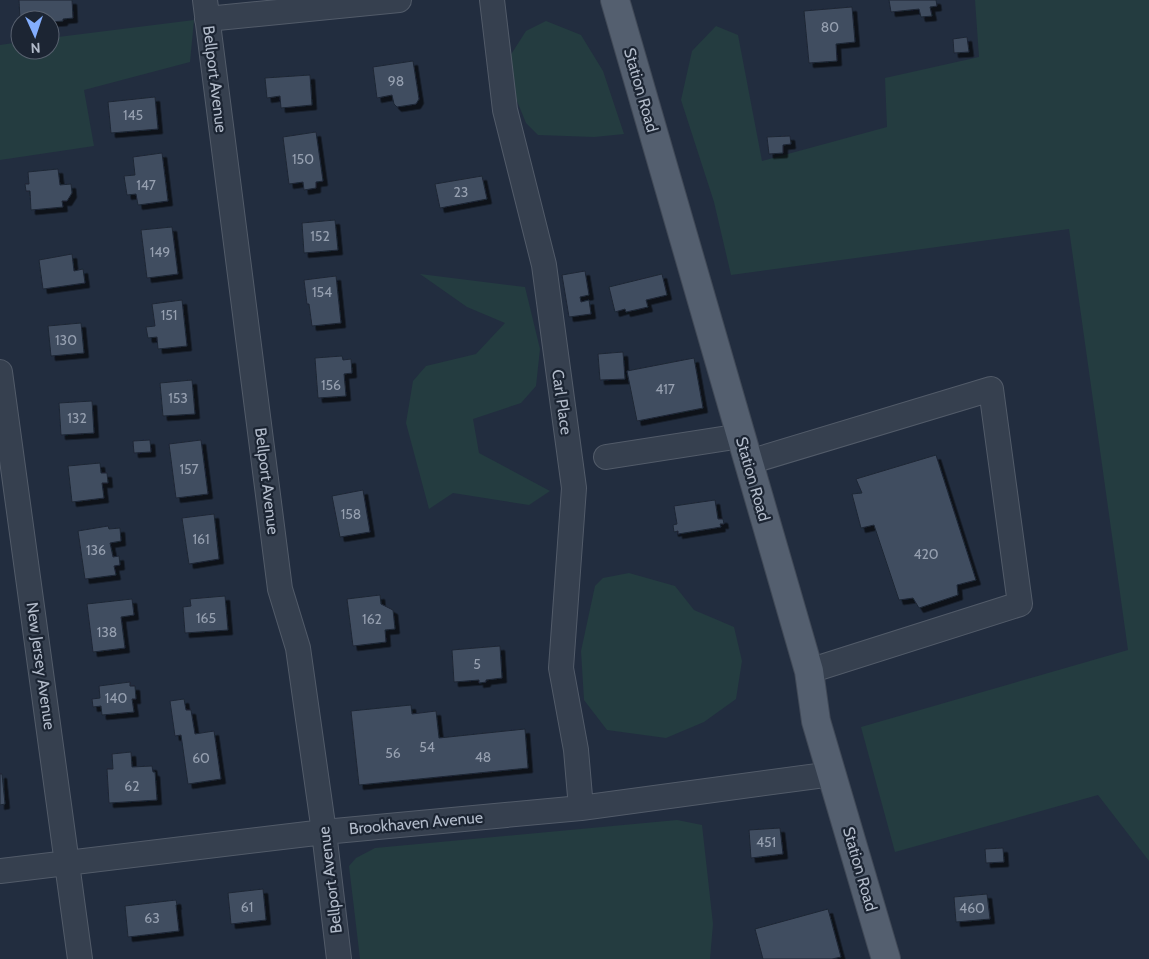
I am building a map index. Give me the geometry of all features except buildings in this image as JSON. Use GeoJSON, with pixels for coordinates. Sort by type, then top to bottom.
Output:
{"type":"FeatureCollection","features":[{"type":"Feature","properties":{"kind":"main road","name":"Station Road"},"geometry":{"type":"LineString","coordinates":[[615,0],[809,671],[816,721],[886,959]]}},
{"type":"Feature","properties":{"kind":"street"},"geometry":{"type":"LineString","coordinates":[[206,10],[399,0]]}},
{"type":"Feature","properties":{"kind":"street","name":"Carl Place"},"geometry":{"type":"LineString","coordinates":[[492,0],[505,110],[544,266],[574,488],[561,668],[576,750],[581,808]]}},
{"type":"Feature","properties":{"kind":"street","name":"Bellport Avenue"},"geometry":{"type":"LineString","coordinates":[[206,10],[280,589],[298,648],[324,832],[339,959]]}},
{"type":"Feature","properties":{"kind":"street","name":"New Jersey Avenue"},"geometry":{"type":"LineString","coordinates":[[0,372],[80,959]]}},
{"type":"Feature","properties":{"kind":"street"},"geometry":{"type":"LineString","coordinates":[[749,462],[991,388],[1020,604],[809,671]]}},
{"type":"Feature","properties":{"kind":"street"},"geometry":{"type":"LineString","coordinates":[[606,457],[741,436]]}},
{"type":"Feature","properties":{"kind":"street","name":"Brookhaven Avenue"},"geometry":{"type":"LineString","coordinates":[[0,871],[324,832],[581,808],[832,774]]}},
{"type":"Feature","properties":{"kind":"green space"},"geometry":{"type":"Polygon","coordinates":[[[975,0],[1149,0],[1149,861],[1098,795],[895,852],[861,727],[1128,650],[1069,229],[731,275],[714,202],[681,100],[692,51],[716,26],[738,35],[762,161],[887,127],[885,78],[979,57],[975,0]]]}},
{"type":"Feature","properties":{"kind":"green space"},"geometry":{"type":"Polygon","coordinates":[[[194,20],[190,62],[84,90],[94,146],[0,160],[0,45],[10,44],[10,60],[60,60],[60,37],[194,20]]]}},
{"type":"Feature","properties":{"kind":"green space"},"geometry":{"type":"Polygon","coordinates":[[[546,21],[581,35],[603,71],[624,134],[594,137],[538,135],[526,123],[508,79],[510,56],[526,31],[546,21]]]}},
{"type":"Feature","properties":{"kind":"green space"},"geometry":{"type":"Polygon","coordinates":[[[420,274],[525,287],[540,349],[536,386],[521,403],[473,419],[479,453],[550,491],[529,505],[453,493],[429,509],[406,423],[413,381],[426,366],[476,354],[505,323],[467,307],[420,274]]]}},
{"type":"Feature","properties":{"kind":"green space"},"geometry":{"type":"Polygon","coordinates":[[[629,573],[675,586],[694,610],[734,627],[742,661],[736,699],[704,722],[666,738],[607,730],[584,700],[581,651],[595,586],[603,578],[629,573]]]}},
{"type":"Feature","properties":{"kind":"green space"},"geometry":{"type":"Polygon","coordinates":[[[677,820],[702,825],[713,924],[710,959],[360,959],[349,866],[356,858],[375,848],[677,820]]]}}]}
